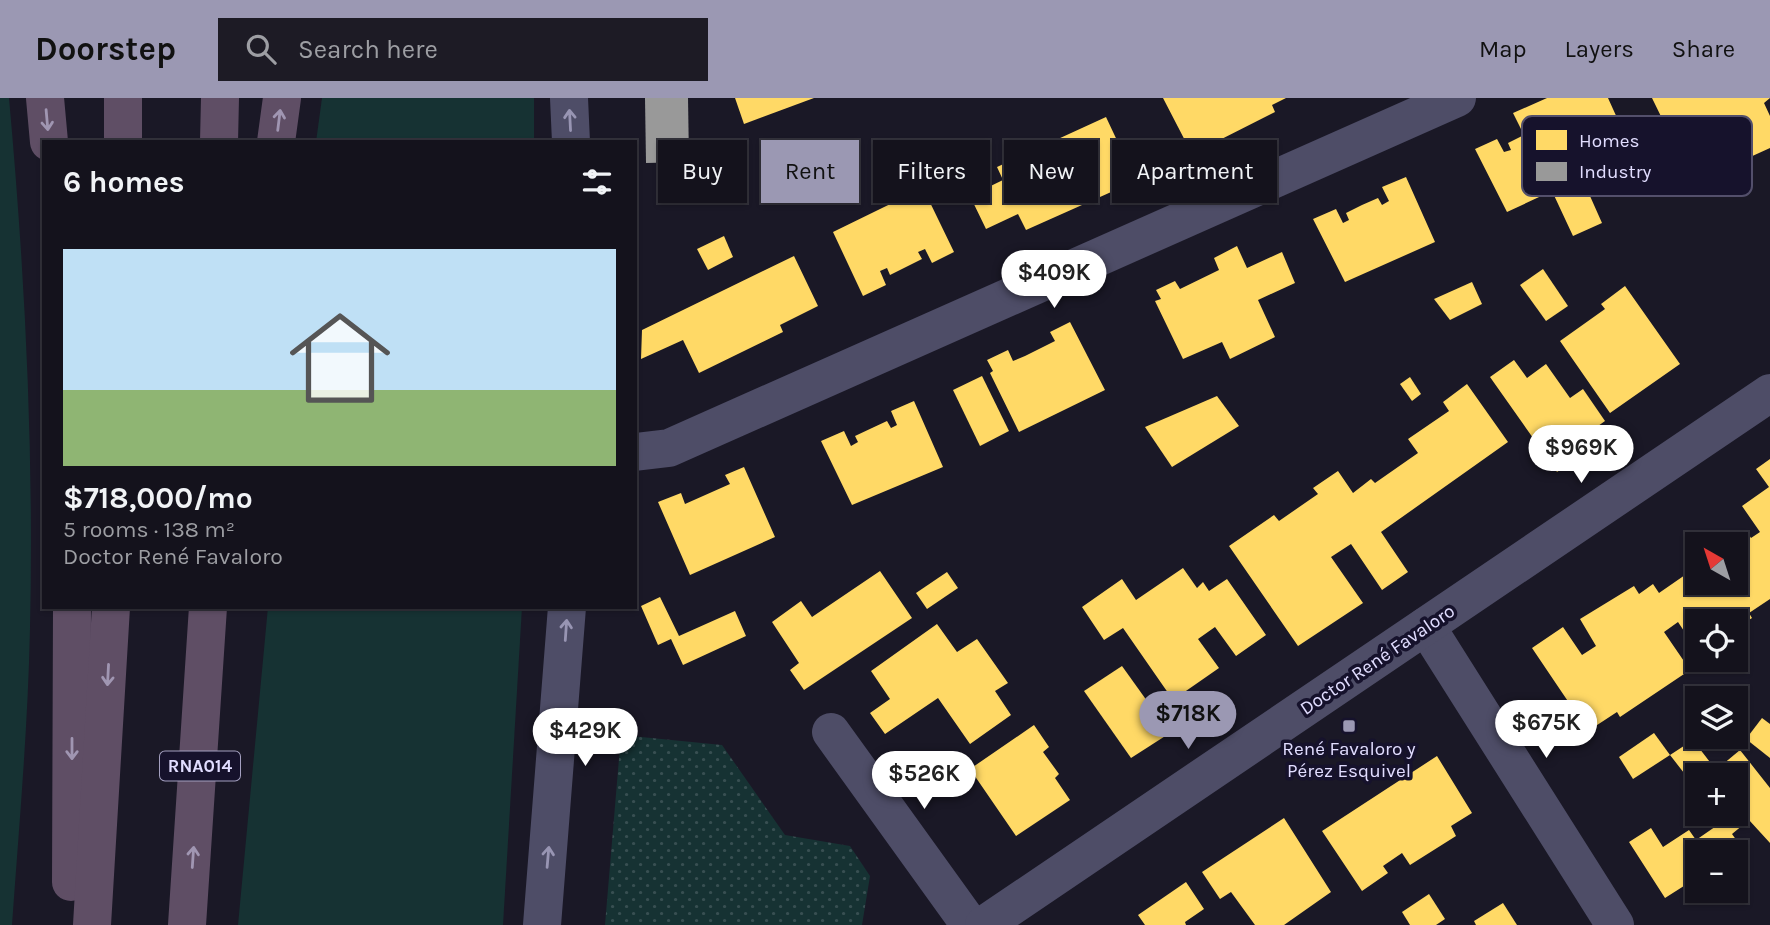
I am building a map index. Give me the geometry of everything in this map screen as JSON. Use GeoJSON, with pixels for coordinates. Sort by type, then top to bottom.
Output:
{"type":"FeatureCollection","features":[{"type":"Feature","properties":{"kind":"highway"},"geometry":{"type":"LineString","coordinates":[[46,98],[50,140]]}},
{"type":"Feature","properties":{"kind":"highway"},"geometry":{"type":"LineString","coordinates":[[123,98],[123,140]]}},
{"type":"Feature","properties":{"kind":"highway"},"geometry":{"type":"LineString","coordinates":[[219,140],[220,98]]}},
{"type":"Feature","properties":{"kind":"highway"},"geometry":{"type":"LineString","coordinates":[[276,140],[282,98]]}},
{"type":"Feature","properties":{"kind":"highway"},"geometry":{"type":"LineString","coordinates":[[71,925],[72,609]]}},
{"type":"Feature","properties":{"kind":"highway"},"geometry":{"type":"LineString","coordinates":[[92,925],[111,609]]}},
{"type":"Feature","properties":{"kind":"highway","name":"RNA014"},"geometry":{"type":"LineString","coordinates":[[187,925],[203,724],[208,609]]}},
{"type":"Feature","properties":{"kind":"highway"},"geometry":{"type":"LineString","coordinates":[[203,724],[218,609]]}},
{"type":"Feature","properties":{"kind":"street"},"geometry":{"type":"LineString","coordinates":[[569,98],[571,140]]}},
{"type":"Feature","properties":{"kind":"street"},"geometry":{"type":"LineString","coordinates":[[637,452],[670,448],[1457,98]]}},
{"type":"Feature","properties":{"kind":"street","name":"Doctor René Favaloro"},"geometry":{"type":"LineString","coordinates":[[984,925],[1770,393]]}},
{"type":"Feature","properties":{"kind":"street"},"geometry":{"type":"LineString","coordinates":[[542,925],[567,609]]}},
{"type":"Feature","properties":{"kind":"street"},"geometry":{"type":"LineString","coordinates":[[1426,626],[1615,925]]}},
{"type":"Feature","properties":{"kind":"street"},"geometry":{"type":"LineString","coordinates":[[831,732],[970,925]]}},
{"type":"Feature","properties":{"kind":"green space"},"geometry":{"type":"Polygon","coordinates":[[[0,98],[9,98],[15,164],[24,296],[31,495],[27,702],[12,925],[0,925],[0,98]]]}},
{"type":"Feature","properties":{"kind":"green space"},"geometry":{"type":"Polygon","coordinates":[[[322,98],[534,98],[534,140],[316,140],[322,98]]]}},
{"type":"Feature","properties":{"kind":"green space"},"geometry":{"type":"Polygon","coordinates":[[[268,609],[522,609],[503,925],[238,925],[268,609]]]}},
{"type":"Feature","properties":{"kind":"green space"},"geometry":{"type":"Polygon","coordinates":[[[621,735],[722,745],[785,835],[850,846],[870,876],[862,925],[605,925],[621,735]]]}},
{"type":"Feature","properties":{"kind":"building: Homes"},"geometry":{"type":"Polygon","coordinates":[[[735,98],[814,98],[744,124],[735,98]]]}},
{"type":"Feature","properties":{"kind":"building: Homes"},"geometry":{"type":"Polygon","coordinates":[[[1163,98],[1286,98],[1272,105],[1275,112],[1220,140],[1185,140],[1163,98]]]}},
{"type":"Feature","properties":{"kind":"building: Homes"},"geometry":{"type":"Polygon","coordinates":[[[1547,98],[1608,98],[1616,116],[1522,116],[1522,131],[1513,113],[1547,98]]]}},
{"type":"Feature","properties":{"kind":"building: Homes"},"geometry":{"type":"Polygon","coordinates":[[[1652,98],[1770,98],[1764,103],[1770,116],[1770,148],[1752,156],[1752,116],[1661,116],[1652,98]]]}},
{"type":"Feature","properties":{"kind":"building: Homes"},"geometry":{"type":"Polygon","coordinates":[[[1106,117],[1117,140],[1112,140],[1112,192],[1098,198],[1098,140],[1056,140],[1106,117]]]}},
{"type":"Feature","properties":{"kind":"building: Homes"},"geometry":{"type":"Polygon","coordinates":[[[1522,136],[1522,196],[1541,196],[1507,212],[1475,149],[1497,139],[1504,152],[1511,150],[1508,143],[1522,136]]]}},
{"type":"Feature","properties":{"kind":"building: Homes"},"geometry":{"type":"Polygon","coordinates":[[[1004,164],[1004,203],[1087,203],[1026,230],[1018,214],[986,229],[973,203],[990,203],[990,186],[1003,180],[997,167],[1004,164]]]}},
{"type":"Feature","properties":{"kind":"building: Homes"},"geometry":{"type":"Polygon","coordinates":[[[1406,177],[1435,242],[1345,282],[1313,219],[1336,209],[1343,223],[1349,220],[1346,213],[1362,205],[1378,198],[1382,205],[1389,201],[1382,187],[1406,177]]]}},
{"type":"Feature","properties":{"kind":"building: Homes"},"geometry":{"type":"Polygon","coordinates":[[[1554,196],[1590,196],[1602,223],[1573,236],[1554,196]]]}},
{"type":"Feature","properties":{"kind":"building: Homes"},"geometry":{"type":"Polygon","coordinates":[[[892,203],[930,203],[954,252],[932,263],[925,249],[918,252],[922,259],[890,275],[887,268],[880,271],[886,285],[863,296],[833,232],[892,203]]]}},
{"type":"Feature","properties":{"kind":"building: Homes"},"geometry":{"type":"Polygon","coordinates":[[[724,236],[733,257],[708,270],[697,249],[724,236]]]}},
{"type":"Feature","properties":{"kind":"building: Homes"},"geometry":{"type":"Polygon","coordinates":[[[1237,246],[1247,268],[1282,252],[1295,283],[1258,300],[1275,337],[1230,359],[1222,342],[1183,359],[1155,301],[1161,299],[1156,290],[1175,281],[1180,289],[1219,270],[1214,258],[1237,246]]]}},
{"type":"Feature","properties":{"kind":"building: Homes"},"geometry":{"type":"Polygon","coordinates":[[[794,256],[818,306],[780,325],[783,332],[699,373],[683,340],[641,359],[642,330],[794,256]]]}},
{"type":"Feature","properties":{"kind":"building: Homes"},"geometry":{"type":"Polygon","coordinates":[[[1543,269],[1568,306],[1546,321],[1520,285],[1543,269]]]}},
{"type":"Feature","properties":{"kind":"building: Homes"},"geometry":{"type":"Polygon","coordinates":[[[1472,282],[1482,304],[1450,320],[1434,299],[1472,282]]]}},
{"type":"Feature","properties":{"kind":"building: Homes"},"geometry":{"type":"Polygon","coordinates":[[[1625,286],[1680,364],[1610,413],[1560,341],[1605,309],[1601,304],[1625,286]]]}},
{"type":"Feature","properties":{"kind":"building: Homes"},"geometry":{"type":"Polygon","coordinates":[[[1070,322],[1105,390],[1019,432],[990,373],[993,371],[987,360],[1008,350],[1013,361],[1025,356],[1055,341],[1050,332],[1070,322]]]}},
{"type":"Feature","properties":{"kind":"building: Homes"},"geometry":{"type":"Polygon","coordinates":[[[1514,360],[1527,378],[1546,364],[1570,398],[1583,389],[1605,421],[1580,439],[1589,451],[1557,472],[1490,377],[1514,360]]]}},
{"type":"Feature","properties":{"kind":"building: Homes"},"geometry":{"type":"Polygon","coordinates":[[[982,376],[1009,431],[980,446],[953,390],[982,376]]]}},
{"type":"Feature","properties":{"kind":"building: Homes"},"geometry":{"type":"Polygon","coordinates":[[[1410,377],[1421,394],[1412,401],[1400,384],[1410,377]]]}},
{"type":"Feature","properties":{"kind":"building: Homes"},"geometry":{"type":"Polygon","coordinates":[[[1467,384],[1508,442],[1381,532],[1408,572],[1382,590],[1351,544],[1331,557],[1363,603],[1298,646],[1229,546],[1274,515],[1279,521],[1318,494],[1313,488],[1338,471],[1353,493],[1371,479],[1375,483],[1418,453],[1408,439],[1449,411],[1443,402],[1467,384]]]}},
{"type":"Feature","properties":{"kind":"building: Homes"},"geometry":{"type":"Polygon","coordinates":[[[1217,396],[1239,426],[1172,467],[1145,427],[1217,396]]]}},
{"type":"Feature","properties":{"kind":"building: Homes"},"geometry":{"type":"Polygon","coordinates":[[[914,401],[943,467],[852,505],[821,441],[844,431],[851,446],[858,442],[855,436],[887,421],[891,428],[897,425],[891,411],[914,401]]]}},
{"type":"Feature","properties":{"kind":"building: Homes"},"geometry":{"type":"Polygon","coordinates":[[[1770,459],[1770,599],[1749,613],[1752,618],[1748,620],[1748,609],[1685,609],[1685,632],[1678,622],[1664,632],[1685,663],[1687,672],[1620,717],[1617,712],[1588,731],[1532,648],[1563,627],[1582,655],[1596,646],[1580,619],[1634,586],[1639,594],[1653,584],[1659,593],[1685,575],[1685,595],[1748,595],[1748,534],[1751,538],[1760,532],[1742,506],[1769,487],[1756,469],[1770,459]]]}},
{"type":"Feature","properties":{"kind":"building: Homes"},"geometry":{"type":"Polygon","coordinates":[[[744,467],[775,537],[690,575],[658,502],[681,493],[685,504],[730,484],[725,475],[744,467]]]}},
{"type":"Feature","properties":{"kind":"building: Homes"},"geometry":{"type":"Polygon","coordinates":[[[1183,568],[1197,588],[1203,582],[1209,591],[1227,579],[1266,635],[1236,656],[1215,627],[1198,639],[1219,668],[1173,700],[1123,628],[1104,640],[1082,607],[1122,579],[1136,600],[1183,568]]]}},
{"type":"Feature","properties":{"kind":"building: Homes"},"geometry":{"type":"Polygon","coordinates":[[[880,571],[912,618],[804,690],[790,670],[799,663],[772,622],[801,601],[812,617],[880,571]]]}},
{"type":"Feature","properties":{"kind":"building: Homes"},"geometry":{"type":"Polygon","coordinates":[[[947,572],[958,588],[927,609],[916,593],[947,572]]]}},
{"type":"Feature","properties":{"kind":"building: Homes"},"geometry":{"type":"Polygon","coordinates":[[[660,597],[679,636],[735,611],[746,636],[683,665],[671,639],[658,645],[641,606],[660,597]]]}},
{"type":"Feature","properties":{"kind":"building: Homes"},"geometry":{"type":"Polygon","coordinates":[[[937,624],[957,652],[977,639],[1008,683],[995,691],[1011,715],[970,744],[938,698],[885,734],[870,713],[890,699],[871,671],[937,624]]]}},
{"type":"Feature","properties":{"kind":"building: Homes"},"geometry":{"type":"Polygon","coordinates":[[[1122,666],[1170,733],[1131,758],[1084,691],[1122,666]]]}},
{"type":"Feature","properties":{"kind":"building: Homes"},"geometry":{"type":"Polygon","coordinates":[[[1762,718],[1770,724],[1770,758],[1748,741],[1748,736],[1762,718]]]}},
{"type":"Feature","properties":{"kind":"building: Homes"},"geometry":{"type":"Polygon","coordinates":[[[1034,725],[1049,747],[1043,752],[1059,774],[1055,778],[1070,800],[1016,836],[970,769],[1034,725]]]}},
{"type":"Feature","properties":{"kind":"building: Homes"},"geometry":{"type":"Polygon","coordinates":[[[1654,733],[1670,755],[1633,779],[1619,757],[1654,733]]]}},
{"type":"Feature","properties":{"kind":"building: Homes"},"geometry":{"type":"Polygon","coordinates":[[[1685,745],[1685,749],[1700,749],[1711,763],[1685,763],[1685,774],[1670,755],[1685,745]]]}},
{"type":"Feature","properties":{"kind":"building: Homes"},"geometry":{"type":"Polygon","coordinates":[[[1740,750],[1770,788],[1770,843],[1749,820],[1748,763],[1724,763],[1740,750]]]}},
{"type":"Feature","properties":{"kind":"building: Homes"},"geometry":{"type":"Polygon","coordinates":[[[1437,756],[1472,813],[1451,826],[1456,836],[1410,865],[1402,853],[1383,866],[1388,873],[1362,891],[1322,831],[1437,756]]]}},
{"type":"Feature","properties":{"kind":"building: Homes"},"geometry":{"type":"Polygon","coordinates":[[[1284,818],[1331,892],[1284,925],[1255,925],[1231,892],[1220,899],[1202,872],[1284,818]]]}},
{"type":"Feature","properties":{"kind":"building: Homes"},"geometry":{"type":"Polygon","coordinates":[[[1716,826],[1742,826],[1732,834],[1736,840],[1696,840],[1716,826]]]}},
{"type":"Feature","properties":{"kind":"building: Homes"},"geometry":{"type":"Polygon","coordinates":[[[1651,828],[1663,847],[1689,830],[1696,840],[1685,840],[1685,885],[1665,898],[1629,842],[1651,828]]]}},
{"type":"Feature","properties":{"kind":"building: Homes"},"geometry":{"type":"Polygon","coordinates":[[[1186,882],[1204,909],[1185,922],[1186,925],[1145,925],[1138,915],[1186,882]]]}},
{"type":"Feature","properties":{"kind":"building: Homes"},"geometry":{"type":"Polygon","coordinates":[[[1429,894],[1445,919],[1436,925],[1410,925],[1402,912],[1429,894]]]}},
{"type":"Feature","properties":{"kind":"building: Homes"},"geometry":{"type":"Polygon","coordinates":[[[1503,903],[1517,925],[1476,925],[1474,921],[1503,903]]]}},
{"type":"Feature","properties":{"kind":"building: Industry"},"geometry":{"type":"Polygon","coordinates":[[[645,98],[688,98],[689,140],[658,140],[658,163],[646,163],[645,98]]]}},
{"type":"Feature","properties":{"kind":"place","name":"René Favaloro y Pérez Esquivel"},"geometry":{"type":"Point","coordinates":[1349,726]}}]}
